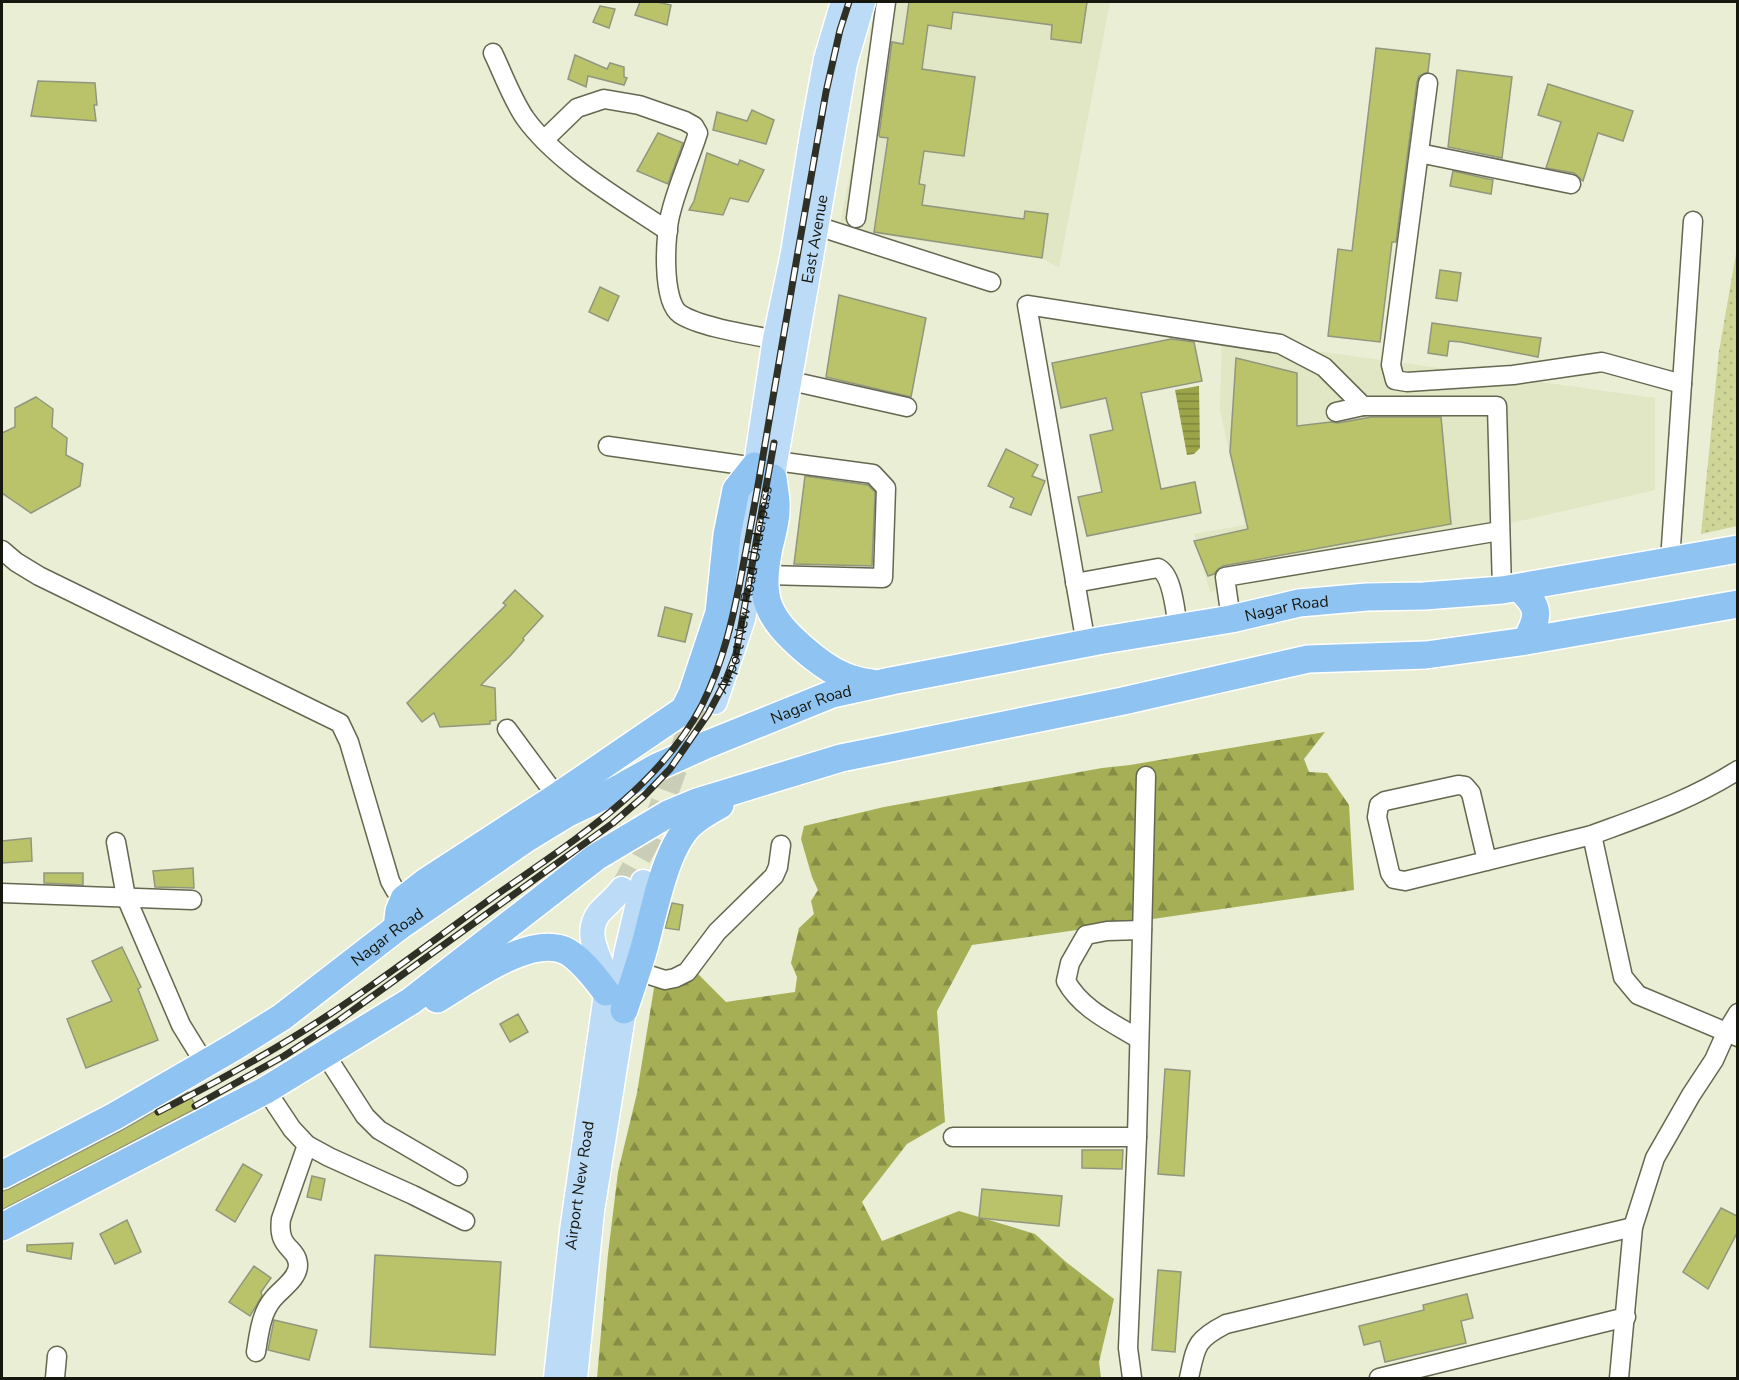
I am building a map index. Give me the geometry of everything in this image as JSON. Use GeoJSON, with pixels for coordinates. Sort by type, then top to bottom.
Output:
{"type":"FeatureCollection","features":[{"type":"Feature","properties":{"kind":"highway"},"geometry":{"type":"LineString","coordinates":[[397,928],[399,910],[404,899],[427,881],[563,805],[684,710],[692,694],[719,613],[727,535],[736,490],[770,469],[776,510],[766,575],[767,605],[783,630],[834,673],[858,682],[877,684]]}},
{"type":"Feature","properties":{"kind":"highway","name":"Nagar Road"},"geometry":{"type":"LineString","coordinates":[[2,1175],[114,1116],[282,1017],[397,928],[528,838],[563,805],[616,790],[657,767],[706,745],[832,694],[1086,644],[1231,619],[1299,603],[1510,589],[1737,549]]}},
{"type":"Feature","properties":{"kind":"highway"},"geometry":{"type":"LineString","coordinates":[[1560,580],[1553,597],[1552,609],[1555,618],[1568,634]]}},
{"type":"Feature","properties":{"kind":"highway"},"geometry":{"type":"LineString","coordinates":[[1510,589],[1531,599],[1536,611],[1535,622],[1526,641]]}},
{"type":"Feature","properties":{"kind":"highway"},"geometry":{"type":"LineString","coordinates":[[2,1227],[266,1090],[325,1054],[411,1001],[596,857],[668,814],[697,802],[842,758],[1308,659],[1426,655],[1526,641],[1737,604]]}},
{"type":"Feature","properties":{"kind":"highway"},"geometry":{"type":"LineString","coordinates":[[396,1010],[420,1006],[438,998],[512,955],[527,950],[555,948],[568,952],[591,972],[615,1001],[637,971],[663,878],[687,827],[698,818],[757,784]]}},
{"type":"Feature","properties":{"kind":"main road","name":"East Avenue"},"geometry":{"type":"LineString","coordinates":[[770,469],[790,381],[786,342],[817,226],[845,63],[864,3]]}},
{"type":"Feature","properties":{"kind":"main road","name":"East Avenue"},"geometry":{"type":"LineString","coordinates":[[770,469],[786,342],[793,253],[826,59],[864,3]]}},
{"type":"Feature","properties":{"kind":"main road","name":"Airport New Road Underpass"},"geometry":{"type":"LineString","coordinates":[[708,700],[770,469]]}},
{"type":"Feature","properties":{"kind":"main road"},"geometry":{"type":"LineString","coordinates":[[633,886],[621,986],[615,1001],[598,957],[592,931],[595,919],[600,912],[633,886]]}},
{"type":"Feature","properties":{"kind":"main road","name":"Airport New Road"},"geometry":{"type":"LineString","coordinates":[[575,1378],[615,1001]]}},
{"type":"Feature","properties":{"kind":"main road","name":"Airport New Road"},"geometry":{"type":"LineString","coordinates":[[556,1378],[572,1231],[615,1001]]}},
{"type":"Feature","properties":{"kind":"street"},"geometry":{"type":"LineString","coordinates":[[856,218],[864,3]]}},
{"type":"Feature","properties":{"kind":"street"},"geometry":{"type":"LineString","coordinates":[[493,52],[524,117],[544,140],[586,177],[668,231]]}},
{"type":"Feature","properties":{"kind":"street"},"geometry":{"type":"LineString","coordinates":[[1428,82],[1391,365],[1395,380],[1407,382],[1492,377],[1602,362],[1682,384]]}},
{"type":"Feature","properties":{"kind":"street"},"geometry":{"type":"LineString","coordinates":[[544,140],[577,108],[604,99],[639,105],[694,126],[698,133],[670,215],[666,284],[670,302],[678,313],[695,321],[786,342]]}},
{"type":"Feature","properties":{"kind":"street"},"geometry":{"type":"LineString","coordinates":[[1419,153],[1571,184]]}},
{"type":"Feature","properties":{"kind":"street"},"geometry":{"type":"LineString","coordinates":[[1670,561],[1693,221]]}},
{"type":"Feature","properties":{"kind":"street"},"geometry":{"type":"LineString","coordinates":[[817,226],[991,282]]}},
{"type":"Feature","properties":{"kind":"street"},"geometry":{"type":"LineString","coordinates":[[1086,644],[1027,305],[1280,344],[1324,367],[1363,406]]}},
{"type":"Feature","properties":{"kind":"street"},"geometry":{"type":"LineString","coordinates":[[790,381],[907,407]]}},
{"type":"Feature","properties":{"kind":"street"},"geometry":{"type":"LineString","coordinates":[[1336,412],[1363,406],[1497,406],[1500,531],[1510,589]]}},
{"type":"Feature","properties":{"kind":"street"},"geometry":{"type":"LineString","coordinates":[[608,446],[770,469],[873,474],[886,488],[883,578],[766,575]]}},
{"type":"Feature","properties":{"kind":"street"},"geometry":{"type":"LineString","coordinates":[[1231,619],[1225,577],[1500,531]]}},
{"type":"Feature","properties":{"kind":"street"},"geometry":{"type":"LineString","coordinates":[[2,550],[39,576],[340,723],[349,742],[390,881],[404,899]]}},
{"type":"Feature","properties":{"kind":"street"},"geometry":{"type":"LineString","coordinates":[[1075,583],[1158,568],[1164,571],[1168,578],[1178,627]]}},
{"type":"Feature","properties":{"kind":"street"},"geometry":{"type":"LineString","coordinates":[[507,729],[563,805]]}},
{"type":"Feature","properties":{"kind":"street"},"geometry":{"type":"LineString","coordinates":[[1487,861],[1471,793],[1465,786],[1458,784],[1385,801],[1379,805],[1377,817],[1390,873],[1394,879],[1405,881],[1487,861],[1592,835],[1670,806],[1710,788],[1737,770]]}},
{"type":"Feature","properties":{"kind":"street"},"geometry":{"type":"LineString","coordinates":[[1132,1378],[1128,1348],[1137,1137],[1146,776]]}},
{"type":"Feature","properties":{"kind":"street"},"geometry":{"type":"LineString","coordinates":[[1592,835],[1623,977],[1638,995],[1732,1034]]}},
{"type":"Feature","properties":{"kind":"street"},"geometry":{"type":"LineString","coordinates":[[116,842],[126,897],[181,1025],[205,1064]]}},
{"type":"Feature","properties":{"kind":"street"},"geometry":{"type":"LineString","coordinates":[[637,971],[666,980],[687,972],[717,932],[774,876],[782,845]]}},
{"type":"Feature","properties":{"kind":"street"},"geometry":{"type":"LineString","coordinates":[[2,893],[192,900]]}},
{"type":"Feature","properties":{"kind":"street"},"geometry":{"type":"LineString","coordinates":[[1139,1039],[1073,995],[1066,981],[1070,963],[1086,935],[1107,931],[1142,930]]}},
{"type":"Feature","properties":{"kind":"street"},"geometry":{"type":"LineString","coordinates":[[1619,1378],[1633,1227],[1655,1158],[1691,1095],[1732,1034],[1737,1013]]}},
{"type":"Feature","properties":{"kind":"street"},"geometry":{"type":"LineString","coordinates":[[325,1054],[365,1116],[379,1130],[458,1176]]}},
{"type":"Feature","properties":{"kind":"street"},"geometry":{"type":"LineString","coordinates":[[266,1090],[292,1129],[307,1145],[465,1221]]}},
{"type":"Feature","properties":{"kind":"street"},"geometry":{"type":"LineString","coordinates":[[953,1137],[1137,1137]]}},
{"type":"Feature","properties":{"kind":"street"},"geometry":{"type":"LineString","coordinates":[[256,1352],[262,1320],[272,1300],[296,1274],[298,1265],[295,1256],[282,1241],[279,1231],[281,1219],[307,1145]]}},
{"type":"Feature","properties":{"kind":"street"},"geometry":{"type":"LineString","coordinates":[[1189,1378],[1198,1344],[1208,1334],[1226,1324],[1633,1227]]}},
{"type":"Feature","properties":{"kind":"street"},"geometry":{"type":"LineString","coordinates":[[1379,1378],[1626,1317]]}},
{"type":"Feature","properties":{"kind":"street"},"geometry":{"type":"LineString","coordinates":[[55,1378],[57,1356]]}},
{"type":"Feature","properties":{"kind":"shaded area"},"geometry":{"type":"Polygon","coordinates":[[[885,2],[1110,2],[1059,268],[1042,258],[839,229],[885,2]]]}},
{"type":"Feature","properties":{"kind":"shaded area"},"geometry":{"type":"Polygon","coordinates":[[[1737,248],[1737,526],[1701,534],[1719,351],[1737,248]]]}},
{"type":"Feature","properties":{"kind":"shaded area"},"geometry":{"type":"Polygon","coordinates":[[[1222,338],[1655,398],[1655,490],[1210,592],[1194,534],[1245,525],[1220,410],[1222,338]]]}},
{"type":"Feature","properties":{"kind":"shaded area"},"geometry":{"type":"Polygon","coordinates":[[[1199,386],[1200,448],[1194,454],[1187,455],[1175,390],[1199,386]]]}},
{"type":"Feature","properties":{"kind":"green space"},"geometry":{"type":"Polygon","coordinates":[[[1325,732],[1304,759],[1309,772],[1327,773],[1349,805],[1354,890],[972,945],[937,1011],[945,1122],[907,1144],[862,1202],[882,1241],[959,1211],[1035,1234],[1066,1262],[1114,1299],[1099,1362],[1101,1378],[597,1378],[618,1172],[637,1093],[654,988],[695,971],[726,1002],[795,992],[797,977],[791,963],[799,928],[814,914],[811,901],[818,890],[801,839],[804,826],[884,807],[1102,768],[1325,732]]]}},
{"type":"Feature","properties":{"kind":"building"},"geometry":{"type":"Polygon","coordinates":[[[640,2],[671,5],[667,25],[635,15],[640,2]]]}},
{"type":"Feature","properties":{"kind":"building"},"geometry":{"type":"Polygon","coordinates":[[[909,2],[1087,2],[1081,43],[1051,39],[1052,25],[953,12],[951,29],[928,25],[922,69],[975,77],[964,156],[924,151],[919,184],[925,185],[922,205],[1024,219],[1025,211],[1048,214],[1042,258],[874,232],[888,138],[879,135],[892,42],[903,44],[909,2]]]}},
{"type":"Feature","properties":{"kind":"building"},"geometry":{"type":"Polygon","coordinates":[[[600,6],[615,9],[609,28],[593,22],[600,6]]]}},
{"type":"Feature","properties":{"kind":"building"},"geometry":{"type":"Polygon","coordinates":[[[1376,48],[1430,54],[1428,72],[1419,76],[1417,82],[1396,242],[1392,242],[1380,342],[1328,336],[1338,249],[1352,251],[1376,48]]]}},
{"type":"Feature","properties":{"kind":"building"},"geometry":{"type":"Polygon","coordinates":[[[575,55],[607,69],[610,63],[624,67],[624,77],[627,78],[624,85],[588,76],[586,87],[568,79],[575,55]]]}},
{"type":"Feature","properties":{"kind":"building"},"geometry":{"type":"Polygon","coordinates":[[[1457,70],[1512,77],[1502,158],[1448,147],[1457,70]]]}},
{"type":"Feature","properties":{"kind":"building"},"geometry":{"type":"Polygon","coordinates":[[[38,81],[95,83],[96,121],[31,116],[38,81]]]}},
{"type":"Feature","properties":{"kind":"building"},"geometry":{"type":"Polygon","coordinates":[[[1548,84],[1633,111],[1623,141],[1598,133],[1583,181],[1574,173],[1546,168],[1561,122],[1538,115],[1548,84]]]}},
{"type":"Feature","properties":{"kind":"building"},"geometry":{"type":"Polygon","coordinates":[[[752,110],[774,120],[766,144],[713,130],[717,112],[747,121],[752,110]]]}},
{"type":"Feature","properties":{"kind":"building"},"geometry":{"type":"Polygon","coordinates":[[[658,133],[683,143],[668,184],[637,171],[658,133]]]}},
{"type":"Feature","properties":{"kind":"building"},"geometry":{"type":"Polygon","coordinates":[[[707,153],[738,165],[740,160],[764,170],[748,202],[730,198],[723,215],[689,210],[694,201],[707,153]]]}},
{"type":"Feature","properties":{"kind":"building"},"geometry":{"type":"Polygon","coordinates":[[[1453,171],[1493,180],[1491,194],[1450,186],[1453,171]]]}},
{"type":"Feature","properties":{"kind":"building"},"geometry":{"type":"Polygon","coordinates":[[[1440,270],[1461,273],[1457,301],[1436,298],[1440,270]]]}},
{"type":"Feature","properties":{"kind":"building"},"geometry":{"type":"Polygon","coordinates":[[[600,287],[619,296],[608,321],[589,312],[600,287]]]}},
{"type":"Feature","properties":{"kind":"building"},"geometry":{"type":"Polygon","coordinates":[[[839,295],[926,318],[911,397],[826,377],[839,295]]]}},
{"type":"Feature","properties":{"kind":"building"},"geometry":{"type":"Polygon","coordinates":[[[1432,323],[1541,338],[1538,357],[1449,341],[1447,356],[1428,353],[1432,323]]]}},
{"type":"Feature","properties":{"kind":"building"},"geometry":{"type":"Polygon","coordinates":[[[1171,339],[1194,342],[1202,381],[1141,393],[1161,489],[1195,482],[1201,513],[1087,536],[1078,497],[1102,492],[1090,435],[1113,430],[1106,398],[1061,408],[1052,363],[1171,339]]]}},
{"type":"Feature","properties":{"kind":"building"},"geometry":{"type":"Polygon","coordinates":[[[1236,358],[1297,373],[1297,426],[1338,423],[1371,417],[1441,417],[1451,524],[1223,566],[1208,576],[1194,541],[1248,529],[1230,452],[1236,358]]]}},
{"type":"Feature","properties":{"kind":"building"},"geometry":{"type":"Polygon","coordinates":[[[36,397],[53,409],[52,427],[67,438],[66,455],[83,464],[80,486],[31,513],[2,493],[2,433],[15,427],[15,408],[36,397]]]}},
{"type":"Feature","properties":{"kind":"building"},"geometry":{"type":"Polygon","coordinates":[[[1006,449],[1038,465],[1032,476],[1045,481],[1031,515],[1010,507],[1014,498],[988,486],[1006,449]]]}},
{"type":"Feature","properties":{"kind":"building"},"geometry":{"type":"Polygon","coordinates":[[[805,476],[868,485],[875,492],[872,566],[794,564],[805,476]]]}},
{"type":"Feature","properties":{"kind":"building"},"geometry":{"type":"Polygon","coordinates":[[[515,590],[543,616],[511,655],[481,685],[495,688],[496,720],[490,721],[490,724],[440,727],[434,713],[422,722],[407,703],[506,605],[503,603],[515,590]]]}},
{"type":"Feature","properties":{"kind":"building"},"geometry":{"type":"Polygon","coordinates":[[[665,607],[692,614],[685,642],[658,636],[665,607]]]}},
{"type":"Feature","properties":{"kind":"building"},"geometry":{"type":"Polygon","coordinates":[[[31,838],[32,861],[2,863],[2,841],[31,838]]]}},
{"type":"Feature","properties":{"kind":"building"},"geometry":{"type":"Polygon","coordinates":[[[193,868],[194,888],[155,887],[153,871],[193,868]]]}},
{"type":"Feature","properties":{"kind":"building"},"geometry":{"type":"Polygon","coordinates":[[[44,873],[83,873],[83,885],[44,883],[44,873]]]}},
{"type":"Feature","properties":{"kind":"building"},"geometry":{"type":"Polygon","coordinates":[[[672,903],[683,905],[679,930],[665,928],[672,903]]]}},
{"type":"Feature","properties":{"kind":"building"},"geometry":{"type":"Polygon","coordinates":[[[122,947],[141,987],[138,989],[158,1040],[86,1068],[67,1019],[112,1001],[92,961],[122,947]]]}},
{"type":"Feature","properties":{"kind":"building"},"geometry":{"type":"Polygon","coordinates":[[[518,1014],[528,1032],[510,1042],[500,1024],[518,1014]]]}},
{"type":"Feature","properties":{"kind":"building"},"geometry":{"type":"Polygon","coordinates":[[[1165,1069],[1190,1071],[1184,1176],[1158,1174],[1165,1069]]]}},
{"type":"Feature","properties":{"kind":"building"},"geometry":{"type":"Polygon","coordinates":[[[188,1092],[197,1108],[2,1210],[2,1191],[122,1130],[188,1092]]]}},
{"type":"Feature","properties":{"kind":"building"},"geometry":{"type":"Polygon","coordinates":[[[1082,1150],[1123,1150],[1122,1169],[1082,1168],[1082,1150]]]}},
{"type":"Feature","properties":{"kind":"building"},"geometry":{"type":"Polygon","coordinates":[[[243,1164],[262,1175],[235,1222],[216,1210],[243,1164]]]}},
{"type":"Feature","properties":{"kind":"building"},"geometry":{"type":"Polygon","coordinates":[[[312,1176],[325,1179],[321,1200],[307,1197],[312,1176]]]}},
{"type":"Feature","properties":{"kind":"building"},"geometry":{"type":"Polygon","coordinates":[[[982,1189],[1062,1196],[1059,1226],[979,1218],[982,1189]]]}},
{"type":"Feature","properties":{"kind":"building"},"geometry":{"type":"Polygon","coordinates":[[[1721,1208],[1737,1216],[1737,1233],[1708,1289],[1683,1272],[1721,1208]]]}},
{"type":"Feature","properties":{"kind":"building"},"geometry":{"type":"Polygon","coordinates":[[[127,1220],[141,1252],[115,1264],[100,1234],[127,1220]]]}},
{"type":"Feature","properties":{"kind":"building"},"geometry":{"type":"Polygon","coordinates":[[[73,1243],[71,1259],[27,1251],[27,1245],[73,1243]]]}},
{"type":"Feature","properties":{"kind":"building"},"geometry":{"type":"Polygon","coordinates":[[[375,1255],[501,1262],[495,1355],[370,1347],[375,1255]]]}},
{"type":"Feature","properties":{"kind":"building"},"geometry":{"type":"Polygon","coordinates":[[[254,1266],[271,1278],[261,1292],[262,1296],[250,1316],[229,1302],[254,1266]]]}},
{"type":"Feature","properties":{"kind":"building"},"geometry":{"type":"Polygon","coordinates":[[[1158,1270],[1181,1272],[1175,1352],[1152,1350],[1158,1270]]]}},
{"type":"Feature","properties":{"kind":"building"},"geometry":{"type":"Polygon","coordinates":[[[1467,1294],[1473,1318],[1461,1321],[1466,1343],[1385,1362],[1380,1341],[1364,1345],[1359,1326],[1424,1310],[1423,1305],[1467,1294]]]}},
{"type":"Feature","properties":{"kind":"building"},"geometry":{"type":"Polygon","coordinates":[[[274,1320],[317,1330],[309,1360],[268,1350],[274,1320]]]}},
{"type":"Feature","properties":{"kind":"tunnel"},"geometry":{"type":"LineString","coordinates":[[622,889],[650,837],[701,698]]}},
{"type":"Feature","properties":{"kind":"railway"},"geometry":{"type":"LineString","coordinates":[[158,1112],[288,1040],[389,973],[606,816],[660,765],[683,736],[710,688],[736,602],[826,92],[849,2]]}},
{"type":"Feature","properties":{"kind":"railway"},"geometry":{"type":"LineString","coordinates":[[195,1106],[284,1056],[338,1021],[613,823],[670,769],[708,714],[725,682],[736,654],[774,443]]}}]}
